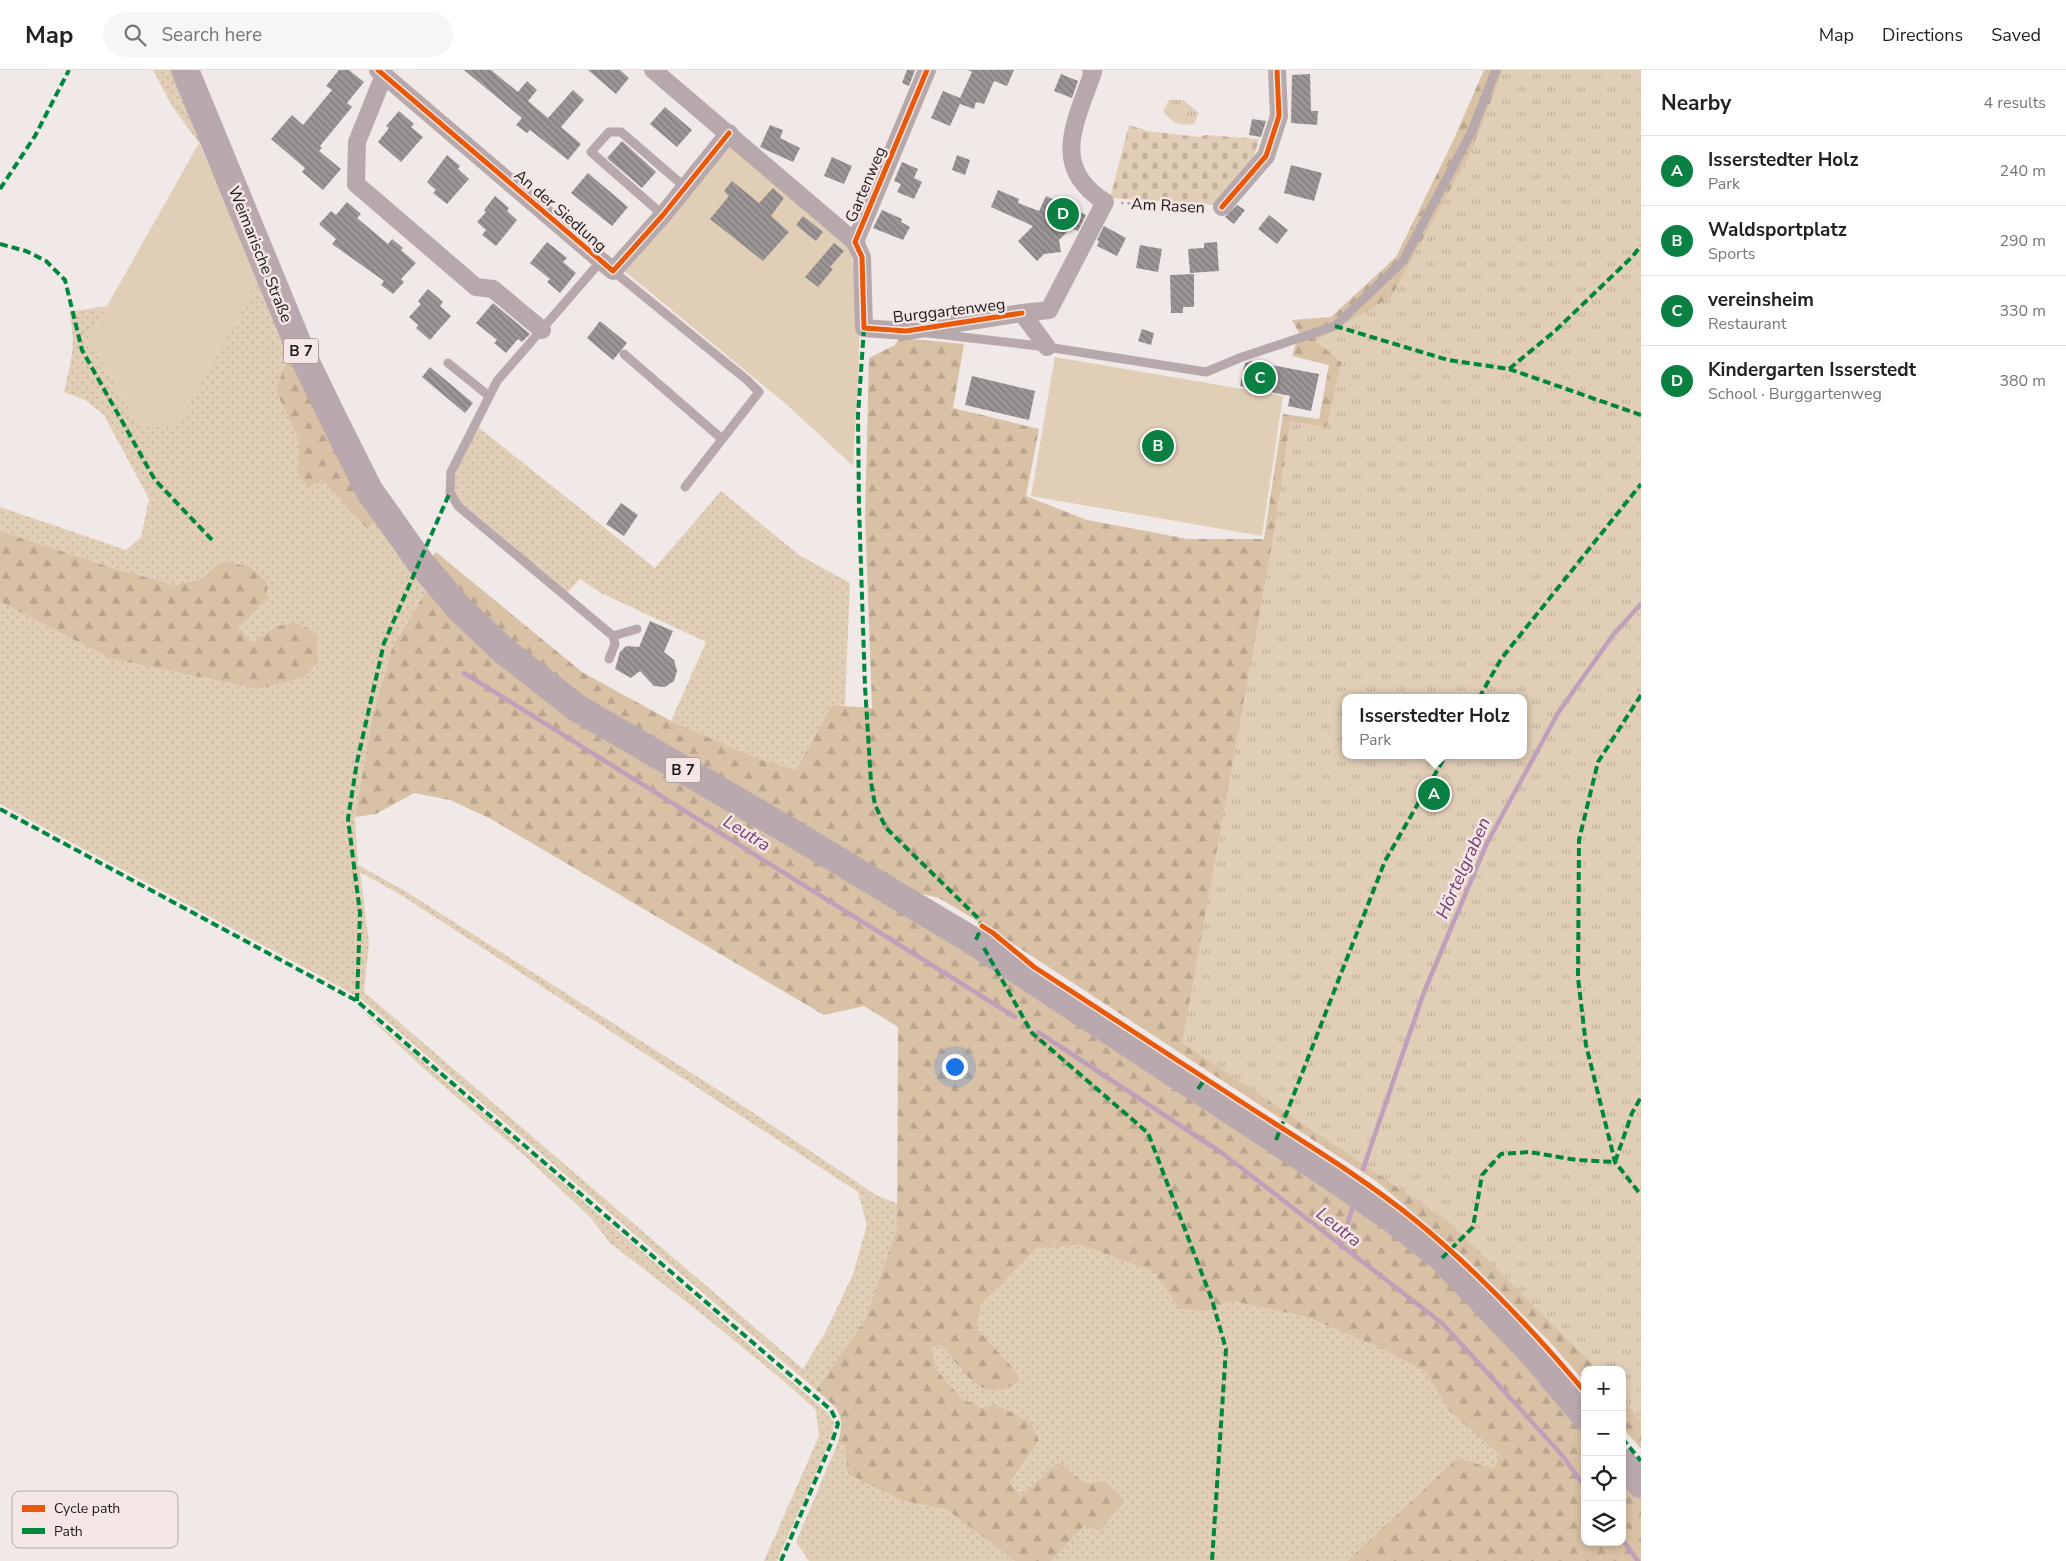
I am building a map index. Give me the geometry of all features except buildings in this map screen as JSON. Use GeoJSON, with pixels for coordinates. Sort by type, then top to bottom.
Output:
{"type":"FeatureCollection","features":[{"type":"Feature","properties":{"kind":"main road","name":"Weimarische Straße"},"geometry":{"type":"LineString","coordinates":[[185,70],[295,337],[369,490],[420,562],[459,608],[503,650],[577,708],[975,942],[1341,1183],[1394,1220],[1442,1258],[1536,1357],[1581,1411]]}},
{"type":"Feature","properties":{"kind":"main road"},"geometry":{"type":"LineString","coordinates":[[1626,1467],[1641,1484]]}},
{"type":"Feature","properties":{"kind":"street","name":"Gartenweg"},"geometry":{"type":"LineString","coordinates":[[653,70],[855,242],[862,257],[864,328],[879,330]]}},
{"type":"Feature","properties":{"kind":"street","name":"Gartenweg"},"geometry":{"type":"LineString","coordinates":[[855,242],[927,70]]}},
{"type":"Feature","properties":{"kind":"street"},"geometry":{"type":"LineString","coordinates":[[1092,70],[1093,72],[1072,135],[1070,159],[1078,178],[1091,194],[1111,202]]}},
{"type":"Feature","properties":{"kind":"street","name":"Am Rasen"},"geometry":{"type":"LineString","coordinates":[[1222,207],[1266,156],[1279,116],[1277,70]]}},
{"type":"Feature","properties":{"kind":"street","name":"An der Siedlung"},"geometry":{"type":"LineString","coordinates":[[542,330],[493,289],[476,287],[356,184],[357,142],[381,72],[607,266],[663,215],[729,133]]}},
{"type":"Feature","properties":{"kind":"street","name":"Burggartenweg"},"geometry":{"type":"LineString","coordinates":[[879,330],[906,331],[1050,310],[1111,202]]}},
{"type":"Feature","properties":{"kind":"street"},"geometry":{"type":"LineString","coordinates":[[1022,313],[1048,347]]}},
{"type":"Feature","properties":{"kind":"lane"},"geometry":{"type":"LineString","coordinates":[[906,331],[1048,347],[1206,372],[1242,357],[1336,326],[1403,261],[1472,131],[1496,70]]}},
{"type":"Feature","properties":{"kind":"lane"},"geometry":{"type":"LineString","coordinates":[[663,215],[591,152],[609,132],[621,132],[686,188]]}},
{"type":"Feature","properties":{"kind":"lane"},"geometry":{"type":"LineString","coordinates":[[609,659],[615,644],[613,636],[458,506],[450,492],[451,472],[497,381],[542,330],[607,266],[747,380],[759,392],[685,487]]}},
{"type":"Feature","properties":{"kind":"lane"},"geometry":{"type":"LineString","coordinates":[[624,354],[722,439]]}},
{"type":"Feature","properties":{"kind":"lane"},"geometry":{"type":"LineString","coordinates":[[448,363],[489,396]]}},
{"type":"Feature","properties":{"kind":"lane"},"geometry":{"type":"LineString","coordinates":[[613,636],[637,629]]}},
{"type":"Feature","properties":{"kind":"green space"},"geometry":{"type":"Polygon","coordinates":[[[153,70],[176,70],[204,135],[199,143],[172,106],[153,70]]]}},
{"type":"Feature","properties":{"kind":"green space"},"geometry":{"type":"Polygon","coordinates":[[[1484,70],[1641,70],[1641,1449],[1626,1432],[1626,1366],[1581,1366],[1581,1377],[1547,1339],[1466,1258],[1376,1181],[989,928],[939,898],[918,893],[582,702],[510,644],[430,560],[436,552],[582,672],[671,721],[754,757],[796,770],[832,705],[872,708],[865,516],[869,358],[895,345],[900,338],[964,344],[953,408],[1039,429],[1026,496],[1087,520],[1188,539],[1264,539],[1283,414],[1319,419],[1329,365],[1292,356],[1299,333],[1292,320],[1331,317],[1396,257],[1453,141],[1484,70]]]}},
{"type":"Feature","properties":{"kind":"green space"},"geometry":{"type":"Polygon","coordinates":[[[1503,70],[1641,70],[1641,1421],[1626,1404],[1626,1366],[1594,1366],[1449,1222],[1182,1043],[1272,544],[1290,421],[1327,427],[1341,362],[1315,341],[1391,297],[1471,152],[1503,70]]]}},
{"type":"Feature","properties":{"kind":"green space"},"geometry":{"type":"Polygon","coordinates":[[[1169,100],[1183,100],[1199,113],[1194,124],[1180,124],[1172,121],[1163,110],[1169,100]]]}},
{"type":"Feature","properties":{"kind":"green space"},"geometry":{"type":"Polygon","coordinates":[[[1129,125],[1148,131],[1199,137],[1206,135],[1259,139],[1252,163],[1216,205],[1110,198],[1129,125]]]}},
{"type":"Feature","properties":{"kind":"green space"},"geometry":{"type":"Polygon","coordinates":[[[199,143],[260,278],[179,423],[157,427],[137,423],[89,338],[199,143]]]}},
{"type":"Feature","properties":{"kind":"green space"},"geometry":{"type":"Polygon","coordinates":[[[728,143],[848,244],[858,297],[859,325],[853,466],[786,404],[622,269],[728,143]]]}},
{"type":"Feature","properties":{"kind":"green space"},"geometry":{"type":"Polygon","coordinates":[[[260,278],[292,353],[276,391],[299,440],[298,473],[322,480],[340,500],[378,521],[429,586],[392,648],[372,718],[355,817],[358,865],[405,891],[737,1102],[876,1195],[898,1204],[897,1228],[865,1320],[816,1390],[361,999],[0,804],[0,602],[112,659],[256,689],[303,678],[318,663],[317,634],[276,626],[252,643],[238,627],[222,561],[201,579],[175,585],[119,570],[0,531],[0,507],[126,550],[141,537],[149,499],[104,415],[85,400],[64,392],[73,343],[69,312],[107,306],[89,338],[137,423],[157,427],[260,278]],[[360,872],[369,943],[364,992],[803,1369],[826,1331],[853,1274],[867,1225],[858,1192],[401,895],[360,872]]]}},
{"type":"Feature","properties":{"kind":"green space"},"geometry":{"type":"Polygon","coordinates":[[[292,353],[378,521],[366,527],[322,480],[308,488],[298,473],[299,440],[276,391],[283,370],[292,353]]]}},
{"type":"Feature","properties":{"kind":"green space"},"geometry":{"type":"Polygon","coordinates":[[[1055,357],[1283,396],[1262,536],[1031,496],[1055,357]]]}},
{"type":"Feature","properties":{"kind":"green space"},"geometry":{"type":"Polygon","coordinates":[[[478,427],[655,568],[721,491],[799,555],[850,583],[845,705],[832,705],[796,770],[754,757],[671,721],[706,642],[601,593],[580,579],[567,593],[461,502],[454,491],[456,471],[478,427]]]}},
{"type":"Feature","properties":{"kind":"green space"},"geometry":{"type":"Polygon","coordinates":[[[0,531],[119,570],[175,585],[201,579],[222,561],[250,567],[267,583],[267,599],[238,627],[252,643],[276,626],[297,623],[317,634],[318,663],[303,678],[257,689],[112,659],[0,602],[0,531]]]}},
{"type":"Feature","properties":{"kind":"green space"},"geometry":{"type":"Polygon","coordinates":[[[429,586],[455,613],[1332,1188],[1443,1274],[1531,1365],[1581,1425],[1581,1546],[1626,1546],[1626,1480],[1641,1497],[1641,1561],[1347,1561],[1458,1458],[1494,1469],[1500,1455],[1448,1410],[1426,1372],[1382,1349],[1307,1317],[1232,1301],[1208,1311],[1180,1309],[1154,1272],[1081,1245],[1036,1249],[981,1305],[977,1329],[1017,1372],[1019,1382],[1003,1389],[986,1389],[974,1382],[941,1345],[932,1347],[936,1369],[961,1398],[982,1408],[995,1404],[1031,1423],[1039,1441],[1010,1483],[1021,1496],[1058,1462],[1085,1483],[1105,1481],[1126,1501],[1099,1531],[1084,1526],[1051,1561],[1015,1561],[946,1509],[904,1501],[848,1474],[845,1446],[838,1442],[841,1424],[840,1417],[835,1407],[816,1390],[865,1320],[897,1228],[898,1027],[864,1006],[824,1015],[491,819],[450,800],[414,793],[376,814],[355,817],[372,718],[392,648],[429,586]]]}},
{"type":"Feature","properties":{"kind":"green space"},"geometry":{"type":"Polygon","coordinates":[[[357,1006],[828,1413],[834,1423],[831,1439],[777,1561],[764,1561],[819,1436],[816,1410],[779,1377],[693,1307],[610,1243],[590,1217],[526,1157],[422,1067],[357,1006]]]}},
{"type":"Feature","properties":{"kind":"green space"},"geometry":{"type":"Polygon","coordinates":[[[1081,1245],[1154,1272],[1181,1309],[1208,1311],[1232,1301],[1307,1317],[1382,1349],[1426,1372],[1448,1410],[1500,1455],[1495,1469],[1389,1523],[1347,1561],[1051,1561],[1084,1526],[1099,1531],[1126,1501],[1105,1481],[1085,1483],[1058,1462],[1021,1496],[1010,1484],[1039,1441],[961,1398],[936,1369],[932,1347],[941,1345],[962,1371],[1017,1372],[977,1329],[981,1305],[1036,1249],[1081,1245]]]}},
{"type":"Feature","properties":{"kind":"green space"},"geometry":{"type":"Polygon","coordinates":[[[838,1442],[845,1445],[904,1501],[946,1509],[1015,1561],[809,1561],[796,1542],[838,1442]]]}},
{"type":"Feature","properties":{"kind":"waterway","name":"Hörtelgraben"},"geometry":{"type":"LineString","coordinates":[[1363,1169],[1424,992],[1487,843],[1558,713],[1613,635],[1641,604]]}},
{"type":"Feature","properties":{"kind":"waterway","name":"Leutra"},"geometry":{"type":"LineString","coordinates":[[464,673],[1015,1017]]}},
{"type":"Feature","properties":{"kind":"waterway","name":"Leutra"},"geometry":{"type":"LineString","coordinates":[[1038,1032],[1222,1153],[1443,1324],[1561,1454],[1581,1482]]}},
{"type":"Feature","properties":{"kind":"waterway","name":"Hörtelgraben"},"geometry":{"type":"LineString","coordinates":[[1341,1247],[1352,1209]]}},
{"type":"Feature","properties":{"kind":"waterway","name":"Leutra"},"geometry":{"type":"LineString","coordinates":[[1626,1544],[1638,1561]]}},
{"type":"Feature","properties":{"kind":"marked path"},"geometry":{"type":"LineString","coordinates":[[0,189],[35,136],[69,70]]}},
{"type":"Feature","properties":{"kind":"marked path"},"geometry":{"type":"LineString","coordinates":[[0,244],[26,251],[46,261],[65,280],[82,350],[155,480],[213,541]]}},
{"type":"Feature","properties":{"kind":"marked path"},"geometry":{"type":"LineString","coordinates":[[1335,326],[1448,360],[1509,369],[1555,331],[1641,246]]}},
{"type":"Feature","properties":{"kind":"marked path"},"geometry":{"type":"LineString","coordinates":[[864,328],[858,415],[859,506],[865,687],[871,782],[875,805],[886,828],[977,917],[982,926],[975,942]]}},
{"type":"Feature","properties":{"kind":"marked path"},"geometry":{"type":"LineString","coordinates":[[1509,369],[1641,415]]}},
{"type":"Feature","properties":{"kind":"marked path"},"geometry":{"type":"LineString","coordinates":[[1481,694],[1501,659],[1641,484]]}},
{"type":"Feature","properties":{"kind":"marked path"},"geometry":{"type":"LineString","coordinates":[[357,1001],[360,913],[348,819],[357,762],[384,643],[450,492]]}},
{"type":"Feature","properties":{"kind":"marked path"},"geometry":{"type":"LineString","coordinates":[[1641,695],[1598,762],[1579,840],[1578,978],[1586,1045],[1615,1162],[1641,1195]]}},
{"type":"Feature","properties":{"kind":"marked path"},"geometry":{"type":"LineString","coordinates":[[1276,1140],[1385,861],[1444,759]]}},
{"type":"Feature","properties":{"kind":"marked path"},"geometry":{"type":"LineString","coordinates":[[0,809],[357,1001],[831,1410],[838,1424],[781,1561]]}},
{"type":"Feature","properties":{"kind":"marked path"},"geometry":{"type":"LineString","coordinates":[[984,948],[1032,1033],[1148,1133],[1212,1300],[1226,1349],[1212,1561]]}},
{"type":"Feature","properties":{"kind":"marked path"},"geometry":{"type":"LineString","coordinates":[[1198,1089],[1205,1079]]}},
{"type":"Feature","properties":{"kind":"marked path"},"geometry":{"type":"LineString","coordinates":[[1442,1258],[1473,1227],[1482,1175],[1501,1154],[1529,1152],[1577,1160],[1615,1162],[1632,1113],[1641,1097]]}},
{"type":"Feature","properties":{"kind":"marked path"},"geometry":{"type":"LineString","coordinates":[[1626,1443],[1641,1461]]}},
{"type":"Feature","properties":{"kind":"cycle path"},"geometry":{"type":"LineString","coordinates":[[378,70],[613,271],[663,215],[729,133]]}},
{"type":"Feature","properties":{"kind":"cycle path"},"geometry":{"type":"LineString","coordinates":[[927,70],[855,242],[862,257],[864,328],[906,331],[1022,313]]}},
{"type":"Feature","properties":{"kind":"cycle path"},"geometry":{"type":"LineString","coordinates":[[1222,207],[1266,156],[1279,116],[1277,70]]}},
{"type":"Feature","properties":{"kind":"cycle path"},"geometry":{"type":"LineString","coordinates":[[982,926],[1034,967],[1332,1160],[1395,1204],[1438,1239],[1482,1280],[1525,1324],[1581,1387]]}},
{"type":"Feature","properties":{"kind":"place","name":"Kindergarten Isserstedt"},"geometry":{"type":"Point","coordinates":[1063,214]}},
{"type":"Feature","properties":{"kind":"place","name":"vereinsheim"},"geometry":{"type":"Point","coordinates":[1260,378]}},
{"type":"Feature","properties":{"kind":"place","name":"Waldsportplatz"},"geometry":{"type":"Point","coordinates":[1158,446]}},
{"type":"Feature","properties":{"kind":"place","name":"Isserstedter Holz"},"geometry":{"type":"Point","coordinates":[1434,794]}}]}
